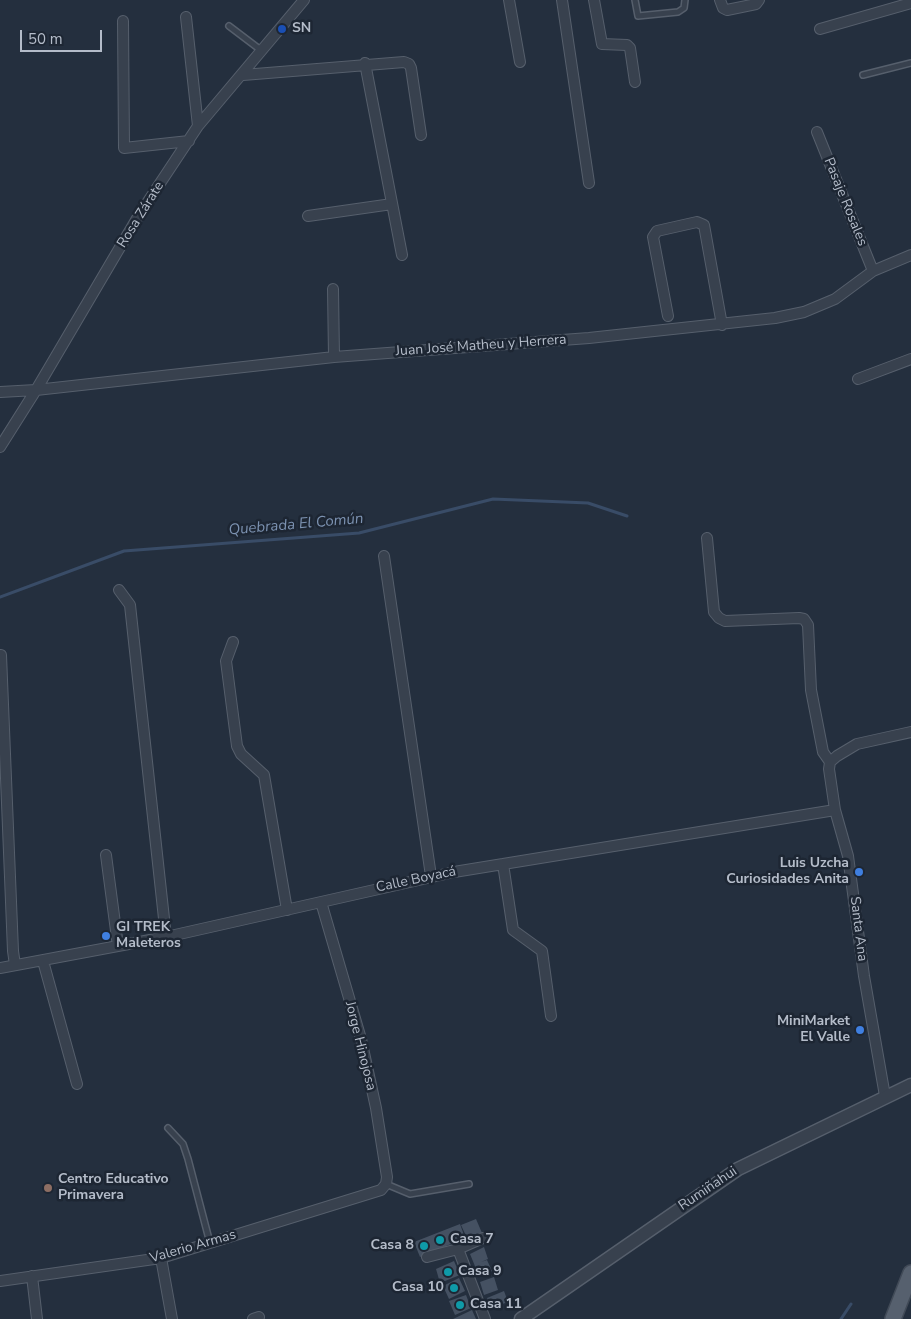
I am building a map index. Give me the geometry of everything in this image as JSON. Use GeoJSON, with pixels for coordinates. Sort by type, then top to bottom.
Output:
{"type":"FeatureCollection","features":[{"type":"Feature","properties":{"kind":"main road"},"geometry":{"type":"LineString","coordinates":[[893,1319],[909,1281]]}},
{"type":"Feature","properties":{"kind":"street"},"geometry":{"type":"LineString","coordinates":[[510,0],[520,62]]}},
{"type":"Feature","properties":{"kind":"street"},"geometry":{"type":"LineString","coordinates":[[562,0],[589,183]]}},
{"type":"Feature","properties":{"kind":"street"},"geometry":{"type":"LineString","coordinates":[[594,0],[602,44],[627,45],[630,48],[635,82]]}},
{"type":"Feature","properties":{"kind":"street"},"geometry":{"type":"LineString","coordinates":[[720,0],[723,8],[727,10],[756,4],[759,0]]}},
{"type":"Feature","properties":{"kind":"street","name":"Rosa Zárate"},"geometry":{"type":"LineString","coordinates":[[0,447],[36,390],[139,215],[198,126],[263,51],[300,2]]}},
{"type":"Feature","properties":{"kind":"street"},"geometry":{"type":"LineString","coordinates":[[820,29],[911,3]]}},
{"type":"Feature","properties":{"kind":"street"},"geometry":{"type":"LineString","coordinates":[[186,17],[198,126]]}},
{"type":"Feature","properties":{"kind":"street"},"geometry":{"type":"LineString","coordinates":[[123,21],[124,148],[189,141]]}},
{"type":"Feature","properties":{"kind":"street"},"geometry":{"type":"LineString","coordinates":[[243,75],[365,63],[404,62],[409,64],[421,135]]}},
{"type":"Feature","properties":{"kind":"street"},"geometry":{"type":"LineString","coordinates":[[365,63],[402,255]]}},
{"type":"Feature","properties":{"kind":"street","name":"Pasaje Rosales"},"geometry":{"type":"LineString","coordinates":[[817,132],[873,272]]}},
{"type":"Feature","properties":{"kind":"street"},"geometry":{"type":"LineString","coordinates":[[308,216],[392,204]]}},
{"type":"Feature","properties":{"kind":"street"},"geometry":{"type":"LineString","coordinates":[[668,316],[653,237],[657,231],[697,222],[704,225],[722,325]]}},
{"type":"Feature","properties":{"kind":"street","name":"Juan José Matheu y Herrera"},"geometry":{"type":"LineString","coordinates":[[0,392],[36,390],[334,357],[589,338],[775,318],[804,312],[835,299],[873,272],[911,255]]}},
{"type":"Feature","properties":{"kind":"street"},"geometry":{"type":"LineString","coordinates":[[333,289],[334,357]]}},
{"type":"Feature","properties":{"kind":"street"},"geometry":{"type":"LineString","coordinates":[[858,379],[911,359]]}},
{"type":"Feature","properties":{"kind":"street","name":"Santa Ana"},"geometry":{"type":"LineString","coordinates":[[707,538],[714,612],[719,618],[725,621],[799,618],[804,619],[808,624],[811,690],[823,752],[830,762],[829,770],[835,810],[848,856],[864,976],[885,1096]]}},
{"type":"Feature","properties":{"kind":"street"},"geometry":{"type":"LineString","coordinates":[[384,556],[431,876]]}},
{"type":"Feature","properties":{"kind":"street"},"geometry":{"type":"LineString","coordinates":[[119,590],[130,605],[166,937]]}},
{"type":"Feature","properties":{"kind":"street"},"geometry":{"type":"LineString","coordinates":[[233,642],[226,661],[237,746],[241,754],[264,776],[287,910]]}},
{"type":"Feature","properties":{"kind":"street"},"geometry":{"type":"LineString","coordinates":[[1,655],[15,965]]}},
{"type":"Feature","properties":{"kind":"street"},"geometry":{"type":"LineString","coordinates":[[830,762],[857,744],[911,732]]}},
{"type":"Feature","properties":{"kind":"street","name":"Calle Boyacá"},"geometry":{"type":"LineString","coordinates":[[0,968],[166,937],[431,876],[835,810]]}},
{"type":"Feature","properties":{"kind":"street"},"geometry":{"type":"LineString","coordinates":[[106,855],[118,946]]}},
{"type":"Feature","properties":{"kind":"street"},"geometry":{"type":"LineString","coordinates":[[502,864],[513,930],[542,951],[551,1016]]}},
{"type":"Feature","properties":{"kind":"street","name":"Jorge Hinojosa"},"geometry":{"type":"LineString","coordinates":[[321,902],[360,1039],[376,1108],[387,1177],[384,1187]]}},
{"type":"Feature","properties":{"kind":"street"},"geometry":{"type":"LineString","coordinates":[[43,961],[77,1084]]}},
{"type":"Feature","properties":{"kind":"street","name":"Rumiñahui"},"geometry":{"type":"LineString","coordinates":[[520,1319],[738,1169],[911,1085]]}},
{"type":"Feature","properties":{"kind":"street","name":"Valerio Armas"},"geometry":{"type":"LineString","coordinates":[[0,1281],[161,1258],[384,1187]]}},
{"type":"Feature","properties":{"kind":"street"},"geometry":{"type":"LineString","coordinates":[[427,1257],[458,1249],[483,1238]]}},
{"type":"Feature","properties":{"kind":"street"},"geometry":{"type":"LineString","coordinates":[[458,1249],[485,1319]]}},
{"type":"Feature","properties":{"kind":"street"},"geometry":{"type":"LineString","coordinates":[[161,1258],[172,1319]]}},
{"type":"Feature","properties":{"kind":"street"},"geometry":{"type":"LineString","coordinates":[[32,1276],[37,1319]]}},
{"type":"Feature","properties":{"kind":"lane"},"geometry":{"type":"LineString","coordinates":[[635,0],[638,16],[678,12],[684,8],[685,0]]}},
{"type":"Feature","properties":{"kind":"lane"},"geometry":{"type":"LineString","coordinates":[[229,26],[263,51]]}},
{"type":"Feature","properties":{"kind":"lane"},"geometry":{"type":"LineString","coordinates":[[863,75],[911,64]]}},
{"type":"Feature","properties":{"kind":"lane"},"geometry":{"type":"LineString","coordinates":[[168,1128],[183,1144],[210,1243]]}},
{"type":"Feature","properties":{"kind":"lane"},"geometry":{"type":"LineString","coordinates":[[384,1187],[410,1194],[469,1184]]}},
{"type":"Feature","properties":{"kind":"building"},"geometry":{"type":"Polygon","coordinates":[[[476,1219],[482,1233],[467,1238],[461,1225],[476,1219]]]}},
{"type":"Feature","properties":{"kind":"building"},"geometry":{"type":"Polygon","coordinates":[[[460,1224],[465,1238],[420,1257],[414,1242],[460,1224]]]}},
{"type":"Feature","properties":{"kind":"building"},"geometry":{"type":"Polygon","coordinates":[[[484,1247],[488,1259],[481,1262],[487,1260],[492,1271],[479,1276],[470,1254],[484,1247]]]}},
{"type":"Feature","properties":{"kind":"building","name":"Casa 9"},"geometry":{"type":"Polygon","coordinates":[[[454,1261],[460,1275],[440,1283],[436,1269],[454,1261]]]}},
{"type":"Feature","properties":{"kind":"building"},"geometry":{"type":"Polygon","coordinates":[[[494,1277],[498,1290],[484,1295],[480,1282],[494,1277]]]}},
{"type":"Feature","properties":{"kind":"building","name":"Casa 10"},"geometry":{"type":"Polygon","coordinates":[[[459,1278],[465,1291],[449,1299],[443,1286],[459,1278]]]}},
{"type":"Feature","properties":{"kind":"building"},"geometry":{"type":"Polygon","coordinates":[[[504,1291],[508,1302],[491,1308],[487,1298],[504,1291]]]}},
{"type":"Feature","properties":{"kind":"building","name":"Casa 11"},"geometry":{"type":"Polygon","coordinates":[[[466,1295],[471,1308],[455,1315],[449,1301],[466,1295]]]}},
{"type":"Feature","properties":{"kind":"building"},"geometry":{"type":"Polygon","coordinates":[[[472,1310],[476,1319],[453,1319],[472,1310]]]}},
{"type":"Feature","properties":{"kind":"waterway","name":"Quebrada El Común"},"geometry":{"type":"LineString","coordinates":[[0,597],[124,551],[359,533],[493,499],[588,503],[627,516]]}},
{"type":"Feature","properties":{"kind":"waterway"},"geometry":{"type":"LineString","coordinates":[[841,1319],[851,1304]]}},
{"type":"Feature","properties":{"kind":"place","name":"SN"},"geometry":{"type":"Point","coordinates":[282,29]}},
{"type":"Feature","properties":{"kind":"place","name":"Luis Uzcha Curiosidades Anita"},"geometry":{"type":"Point","coordinates":[859,872]}},
{"type":"Feature","properties":{"kind":"place","name":"GI TREK Maleteros"},"geometry":{"type":"Point","coordinates":[106,936]}},
{"type":"Feature","properties":{"kind":"place","name":"MiniMarket El Valle"},"geometry":{"type":"Point","coordinates":[860,1030]}},
{"type":"Feature","properties":{"kind":"place","name":"Centro Educativo Primavera"},"geometry":{"type":"Point","coordinates":[48,1188]}},
{"type":"Feature","properties":{"kind":"place","name":"Casa 7"},"geometry":{"type":"Point","coordinates":[440,1240]}},
{"type":"Feature","properties":{"kind":"place","name":"Casa 8"},"geometry":{"type":"Point","coordinates":[424,1246]}},
{"type":"Feature","properties":{"kind":"place","name":"Casa 9"},"geometry":{"type":"Point","coordinates":[448,1272]}},
{"type":"Feature","properties":{"kind":"place","name":"Casa 10"},"geometry":{"type":"Point","coordinates":[454,1288]}},
{"type":"Feature","properties":{"kind":"place","name":"Casa 11"},"geometry":{"type":"Point","coordinates":[460,1305]}}]}
